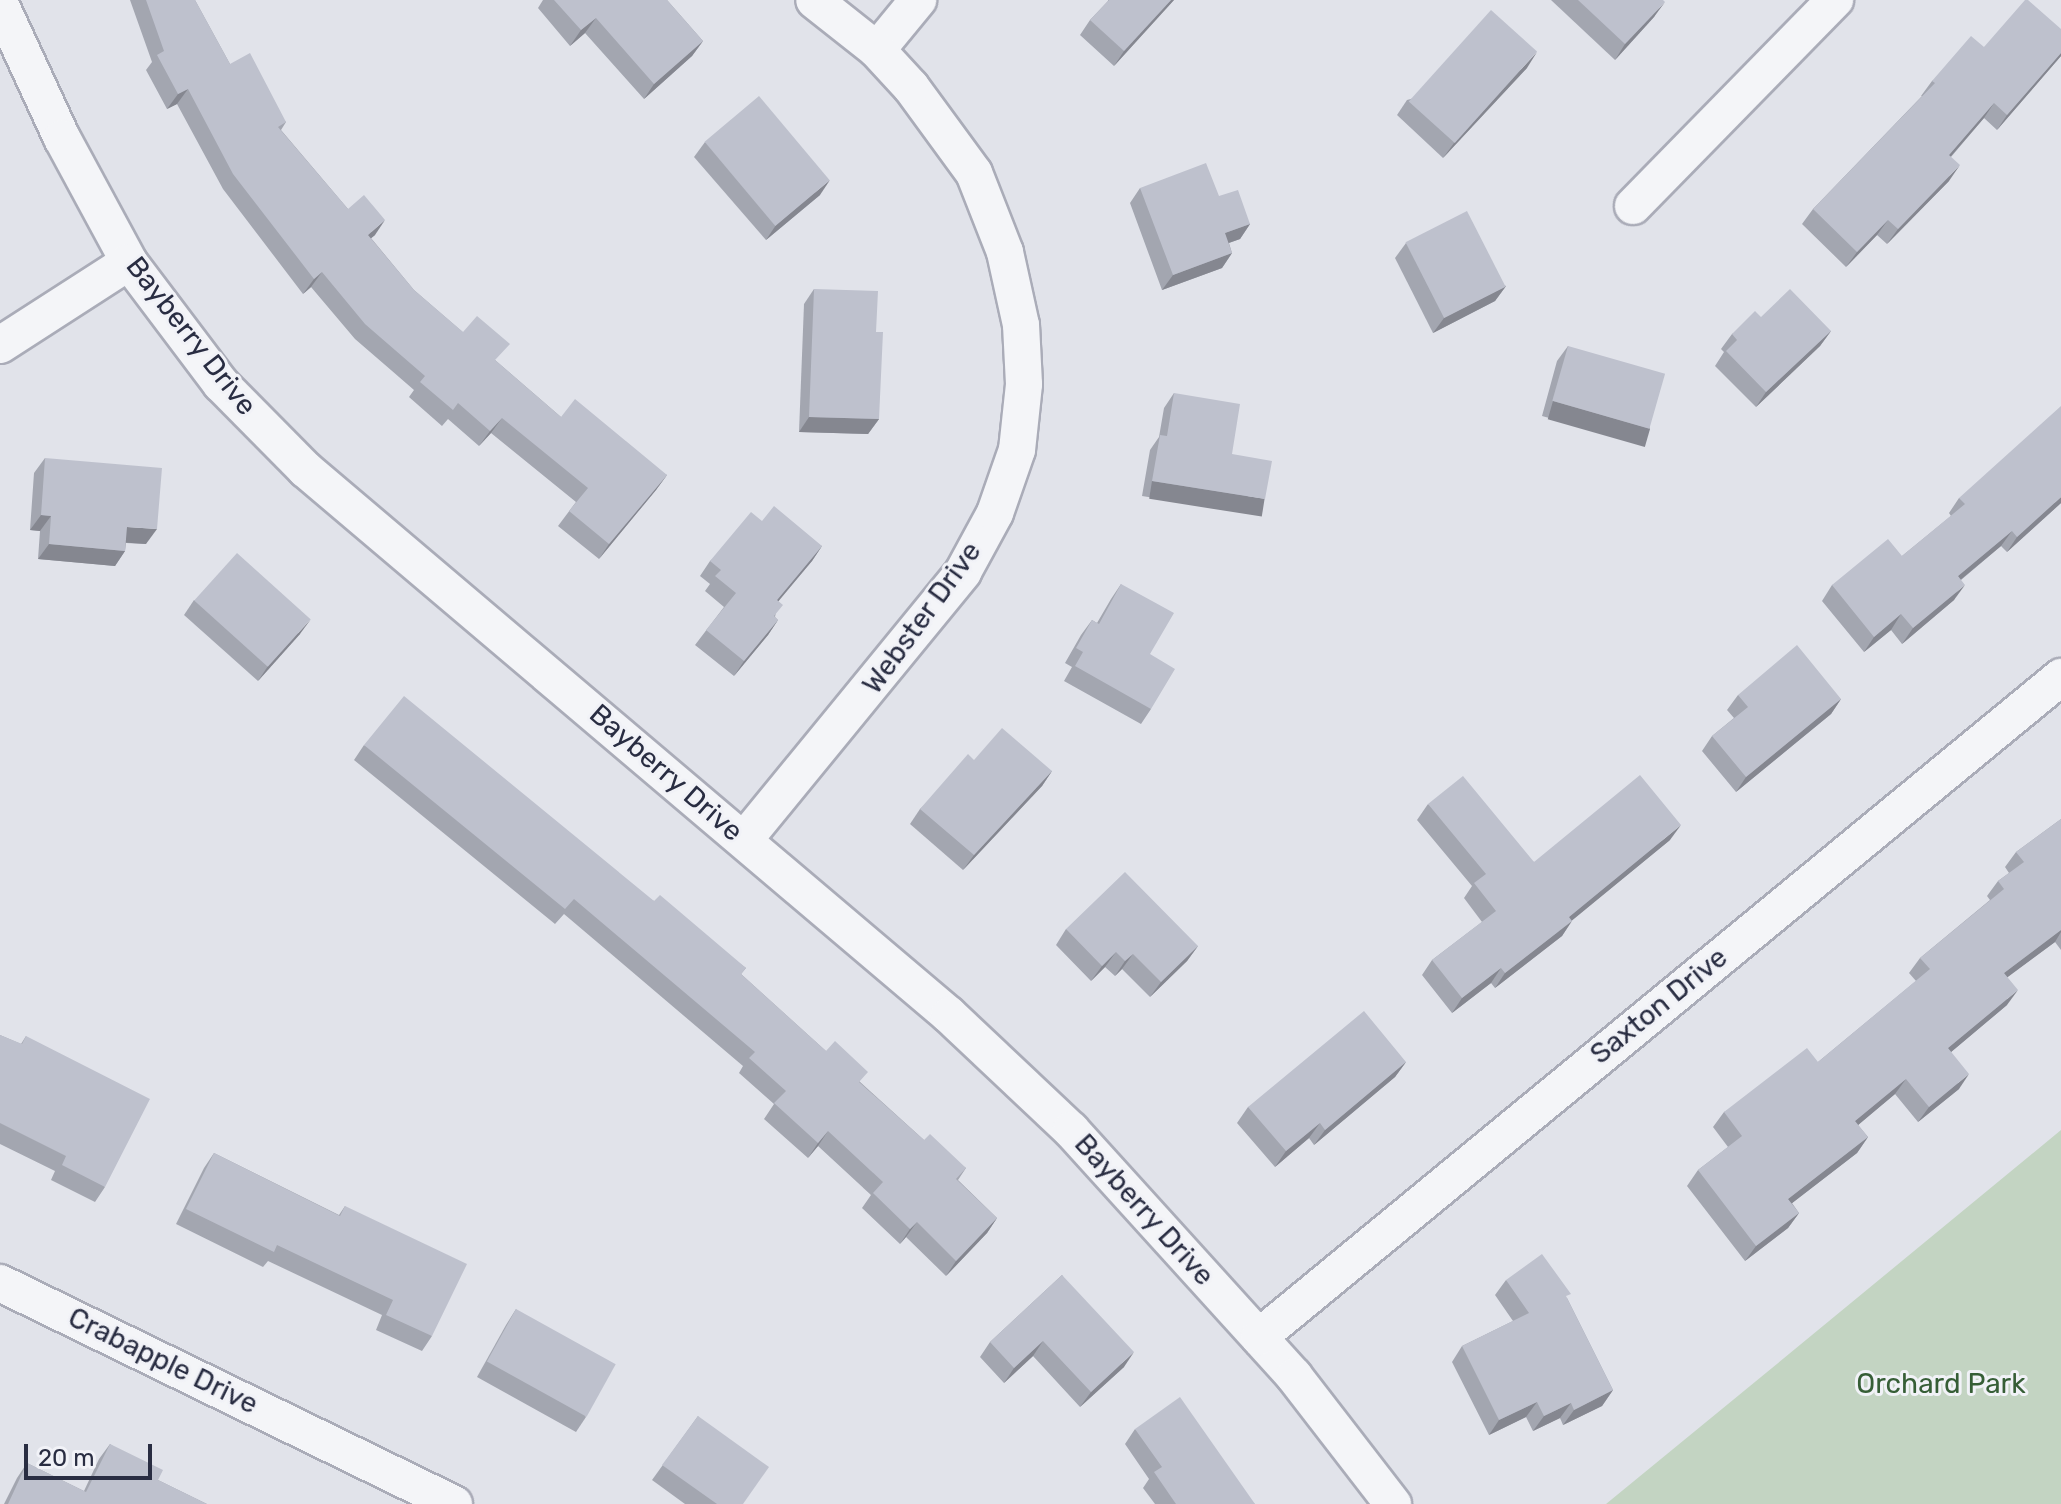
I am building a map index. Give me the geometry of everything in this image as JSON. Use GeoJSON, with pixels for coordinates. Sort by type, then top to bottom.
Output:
{"type":"FeatureCollection","features":[{"type":"Feature","properties":{"kind":"street","name":"Webster Drive"},"geometry":{"type":"LineString","coordinates":[[744,840],[963,572],[995,513],[1017,450],[1024,384],[1021,325],[1005,252],[974,173],[911,87],[877,50],[814,0]]}},
{"type":"Feature","properties":{"kind":"street"},"geometry":{"type":"LineString","coordinates":[[877,50],[918,0]]}},
{"type":"Feature","properties":{"kind":"street"},"geometry":{"type":"LineString","coordinates":[[1633,206],[1835,0]]}},
{"type":"Feature","properties":{"kind":"street","name":"Bayberry Drive"},"geometry":{"type":"LineString","coordinates":[[0,4],[129,262],[221,384],[305,469],[949,1015],[1071,1130],[1259,1337],[1393,1504]]}},
{"type":"Feature","properties":{"kind":"street"},"geometry":{"type":"LineString","coordinates":[[0,345],[129,262]]}},
{"type":"Feature","properties":{"kind":"street","name":"Saxton Drive"},"geometry":{"type":"LineString","coordinates":[[1259,1337],[2061,677]]}},
{"type":"Feature","properties":{"kind":"street","name":"Crabapple Drive"},"geometry":{"type":"LineString","coordinates":[[0,1283],[454,1504]]}},
{"type":"Feature","properties":{"kind":"green space","name":"Orchard Park"},"geometry":{"type":"Polygon","coordinates":[[[2061,1130],[2061,1504],[1606,1504],[1772,1368],[2061,1130]]]}},
{"type":"Feature","properties":{"kind":"building"},"geometry":{"type":"Polygon","coordinates":[[[146,0],[195,0],[230,64],[250,53],[286,122],[278,127],[348,209],[364,195],[385,220],[368,235],[414,290],[463,332],[477,316],[510,344],[495,360],[561,417],[575,399],[667,475],[609,544],[569,511],[588,488],[502,418],[490,431],[458,403],[453,410],[420,382],[425,376],[365,324],[322,272],[314,279],[233,174],[188,89],[178,94],[157,55],[164,51],[146,0]]]}},
{"type":"Feature","properties":{"kind":"building"},"geometry":{"type":"Polygon","coordinates":[[[554,0],[667,0],[703,41],[654,84],[596,18],[581,30],[554,0]]]}},
{"type":"Feature","properties":{"kind":"building"},"geometry":{"type":"Polygon","coordinates":[[[1109,0],[1171,0],[1124,51],[1090,20],[1109,0]]]}},
{"type":"Feature","properties":{"kind":"building"},"geometry":{"type":"Polygon","coordinates":[[[1578,0],[1663,0],[1665,2],[1625,44],[1578,0]]]}},
{"type":"Feature","properties":{"kind":"building"},"geometry":{"type":"Polygon","coordinates":[[[2025,0],[2061,29],[2061,53],[2007,115],[1994,103],[1949,155],[1960,165],[1898,229],[1888,220],[1857,252],[1813,209],[1935,83],[1932,81],[1971,36],[1984,47],[2025,0]]]}},
{"type":"Feature","properties":{"kind":"building"},"geometry":{"type":"Polygon","coordinates":[[[1491,10],[1537,51],[1455,143],[1409,101],[1491,10]]]}},
{"type":"Feature","properties":{"kind":"building"},"geometry":{"type":"Polygon","coordinates":[[[759,96],[830,180],[775,226],[705,142],[759,96]]]}},
{"type":"Feature","properties":{"kind":"building"},"geometry":{"type":"Polygon","coordinates":[[[1206,163],[1219,196],[1238,190],[1250,224],[1225,233],[1232,253],[1173,275],[1140,188],[1206,163]]]}},
{"type":"Feature","properties":{"kind":"building"},"geometry":{"type":"Polygon","coordinates":[[[1467,211],[1506,287],[1444,318],[1406,242],[1467,211]]]}},
{"type":"Feature","properties":{"kind":"building"},"geometry":{"type":"Polygon","coordinates":[[[814,289],[878,291],[876,332],[883,332],[879,419],[809,417],[814,289]]]}},
{"type":"Feature","properties":{"kind":"building"},"geometry":{"type":"Polygon","coordinates":[[[1790,289],[1831,331],[1766,392],[1726,351],[1737,340],[1732,334],[1755,311],[1761,317],[1790,289]]]}},
{"type":"Feature","properties":{"kind":"building"},"geometry":{"type":"Polygon","coordinates":[[[1568,346],[1665,374],[1649,429],[1552,401],[1568,346]]]}},
{"type":"Feature","properties":{"kind":"building"},"geometry":{"type":"Polygon","coordinates":[[[1174,393],[1240,404],[1232,454],[1272,461],[1265,499],[1152,481],[1160,435],[1167,436],[1174,393]]]}},
{"type":"Feature","properties":{"kind":"building"},"geometry":{"type":"Polygon","coordinates":[[[2061,406],[2061,497],[2017,537],[2012,531],[1958,576],[1965,585],[1913,628],[1901,614],[1874,637],[1832,585],[1888,539],[1902,556],[1965,504],[1959,498],[2061,406]]]}},
{"type":"Feature","properties":{"kind":"building"},"geometry":{"type":"Polygon","coordinates":[[[45,458],[162,468],[157,529],[127,527],[125,551],[49,544],[51,516],[41,515],[45,458]]]}},
{"type":"Feature","properties":{"kind":"building"},"geometry":{"type":"Polygon","coordinates":[[[774,506],[822,546],[777,600],[783,605],[774,616],[778,620],[744,661],[706,630],[736,593],[715,576],[721,570],[710,561],[751,512],[762,521],[774,506]]]}},
{"type":"Feature","properties":{"kind":"building"},"geometry":{"type":"Polygon","coordinates":[[[237,553],[311,619],[268,667],[194,601],[237,553]]]}},
{"type":"Feature","properties":{"kind":"building"},"geometry":{"type":"Polygon","coordinates":[[[1121,584],[1174,613],[1150,654],[1175,669],[1151,709],[1075,666],[1083,652],[1076,648],[1092,620],[1099,624],[1121,584]]]}},
{"type":"Feature","properties":{"kind":"building"},"geometry":{"type":"Polygon","coordinates":[[[1797,645],[1841,699],[1746,777],[1712,736],[1748,707],[1738,695],[1797,645]]]}},
{"type":"Feature","properties":{"kind":"building"},"geometry":{"type":"Polygon","coordinates":[[[404,696],[654,901],[660,895],[746,968],[741,974],[826,1051],[835,1041],[868,1072],[859,1082],[924,1140],[930,1134],[966,1168],[956,1179],[997,1218],[956,1261],[917,1222],[910,1229],[873,1193],[883,1182],[828,1131],[818,1143],[774,1103],[786,1091],[749,1058],[755,1052],[574,899],[565,909],[364,745],[404,696]]]}},
{"type":"Feature","properties":{"kind":"building"},"geometry":{"type":"Polygon","coordinates":[[[1002,728],[1052,771],[974,855],[920,809],[968,754],[974,760],[1002,728]]]}},
{"type":"Feature","properties":{"kind":"building"},"geometry":{"type":"Polygon","coordinates":[[[1640,775],[1681,825],[1569,917],[1572,921],[1505,973],[1501,968],[1462,998],[1432,960],[1496,911],[1474,883],[1486,874],[1428,804],[1463,776],[1534,862],[1640,775]]]}},
{"type":"Feature","properties":{"kind":"building"},"geometry":{"type":"Polygon","coordinates":[[[2061,819],[2061,930],[2004,973],[2018,990],[1948,1048],[1969,1074],[1929,1107],[1906,1079],[1855,1121],[1868,1137],[1788,1199],[1799,1213],[1756,1246],[1698,1170],[1742,1136],[1724,1112],[1807,1048],[1818,1062],[1930,969],[1920,958],[2004,889],[1998,881],[2024,862],[2016,852],[2061,819]]]}},
{"type":"Feature","properties":{"kind":"building"},"geometry":{"type":"Polygon","coordinates":[[[1125,872],[1198,946],[1161,982],[1133,954],[1125,961],[1116,952],[1102,966],[1066,929],[1125,872]]]}},
{"type":"Feature","properties":{"kind":"building"},"geometry":{"type":"Polygon","coordinates":[[[1364,1011],[1406,1062],[1325,1130],[1320,1123],[1286,1151],[1248,1107],[1364,1011]]]}},
{"type":"Feature","properties":{"kind":"building"},"geometry":{"type":"Polygon","coordinates":[[[0,1035],[22,1044],[26,1036],[150,1099],[105,1187],[62,1165],[66,1156],[0,1123],[0,1035]]]}},
{"type":"Feature","properties":{"kind":"building"},"geometry":{"type":"Polygon","coordinates":[[[214,1153],[340,1216],[345,1206],[467,1264],[432,1336],[386,1315],[393,1300],[277,1245],[274,1252],[186,1209],[214,1153]]]}},
{"type":"Feature","properties":{"kind":"building"},"geometry":{"type":"Polygon","coordinates":[[[1542,1254],[1571,1294],[1566,1296],[1613,1390],[1574,1410],[1571,1403],[1544,1416],[1537,1402],[1499,1420],[1462,1346],[1529,1313],[1506,1280],[1542,1254]]]}},
{"type":"Feature","properties":{"kind":"building"},"geometry":{"type":"Polygon","coordinates":[[[1062,1275],[1134,1352],[1091,1392],[1043,1341],[1014,1368],[990,1342],[1062,1275]]]}},
{"type":"Feature","properties":{"kind":"building"},"geometry":{"type":"Polygon","coordinates":[[[516,1309],[616,1364],[587,1417],[487,1361],[516,1309]]]}},
{"type":"Feature","properties":{"kind":"building"},"geometry":{"type":"Polygon","coordinates":[[[1180,1397],[1255,1504],[1176,1504],[1154,1472],[1162,1467],[1135,1429],[1180,1397]]]}},
{"type":"Feature","properties":{"kind":"building"},"geometry":{"type":"Polygon","coordinates":[[[698,1416],[769,1467],[743,1504],[717,1504],[662,1465],[698,1416]]]}},
{"type":"Feature","properties":{"kind":"building"},"geometry":{"type":"Polygon","coordinates":[[[110,1444],[163,1470],[158,1480],[207,1504],[8,1504],[27,1463],[86,1492],[110,1444]]]}}]}
